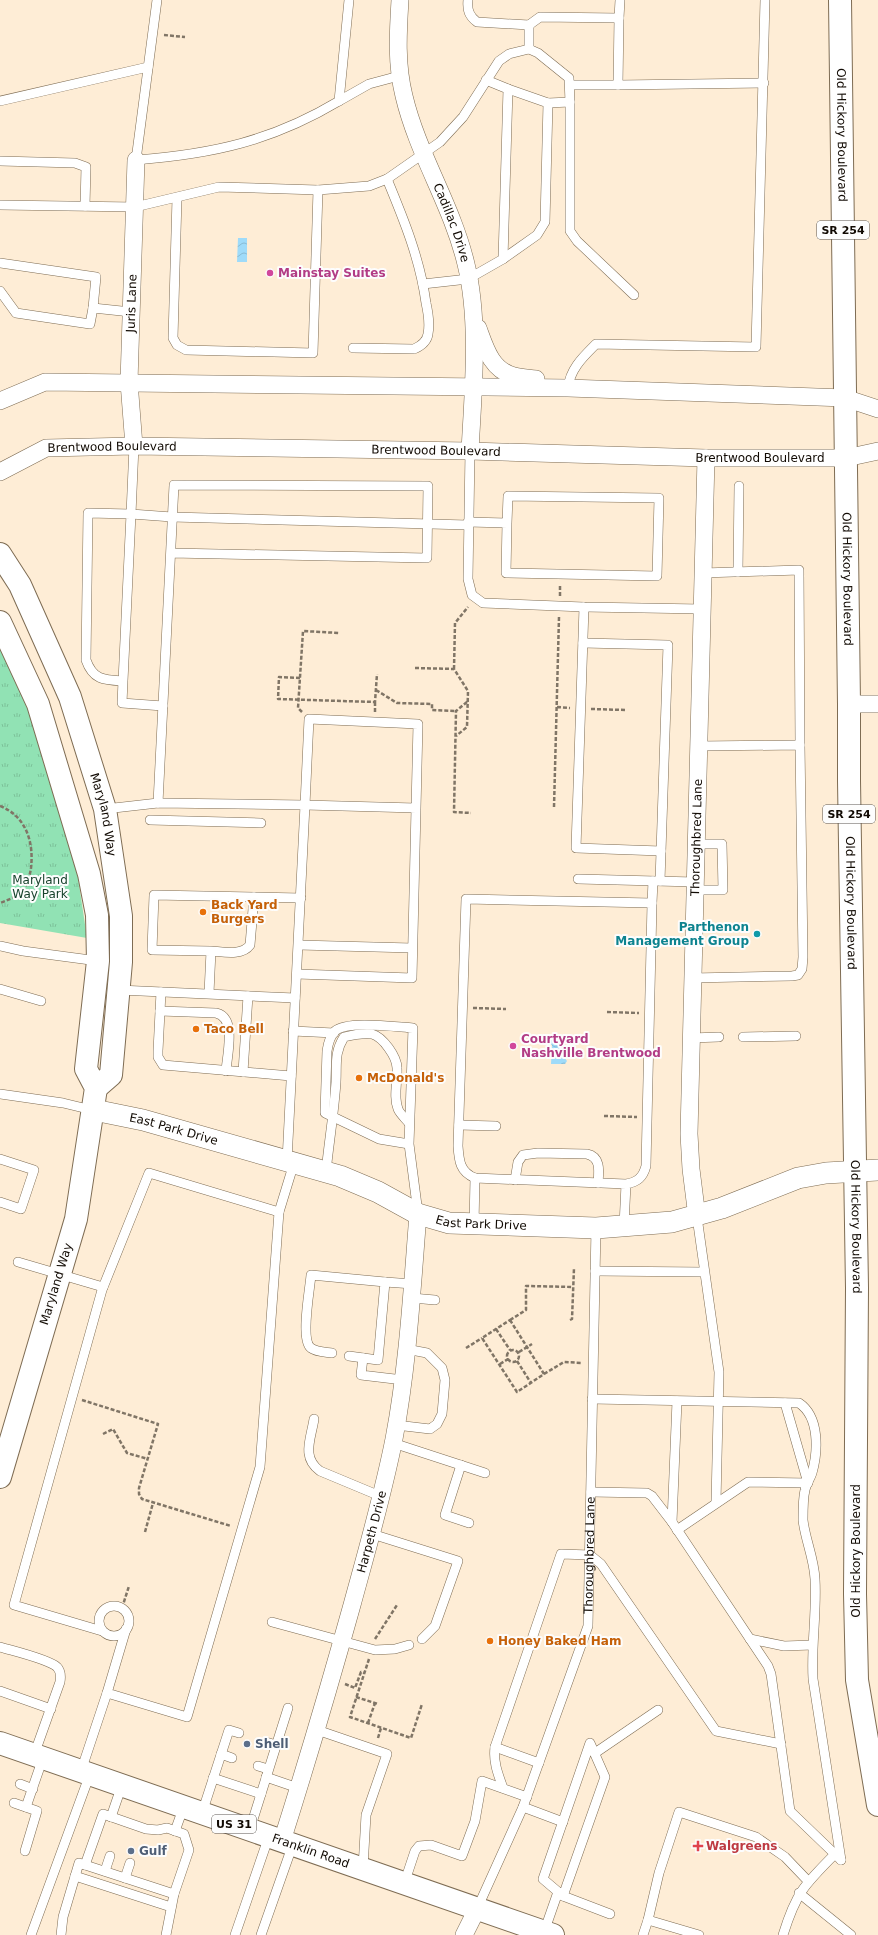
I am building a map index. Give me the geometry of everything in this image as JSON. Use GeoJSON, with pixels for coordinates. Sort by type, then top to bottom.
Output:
{"type":"FeatureCollection","features":[{"type":"Feature","properties":{"kind":"main road","name":"Old Hickory Boulevard"},"geometry":{"type":"LineString","coordinates":[[840,0],[849,788],[856,1171],[855,1594],[857,1680],[878,1805]]}},
{"type":"Feature","properties":{"kind":"main road","name":"Maryland Way"},"geometry":{"type":"LineString","coordinates":[[0,554],[20,585],[70,697],[105,809],[121,916],[121,962],[111,1075],[96,1088],[94,1110],[76,1219],[0,1477]]}},
{"type":"Feature","properties":{"kind":"main road"},"geometry":{"type":"LineString","coordinates":[[0,622],[38,704],[89,874],[97,915],[98,961],[86,1069],[96,1088]]}},
{"type":"Feature","properties":{"kind":"main road"},"geometry":{"type":"LineString","coordinates":[[73,818],[105,809]]}},
{"type":"Feature","properties":{"kind":"main road","name":"Franklin Road"},"geometry":{"type":"LineString","coordinates":[[1,1747],[39,1756],[477,1910],[548,1933]]}},
{"type":"Feature","properties":{"kind":"street","name":"Cadillac Drive"},"geometry":{"type":"LineString","coordinates":[[400,0],[398,47],[400,76],[407,110],[461,244],[468,278],[472,311],[474,388],[470,451]]}},
{"type":"Feature","properties":{"kind":"street","name":"Juris Lane"},"geometry":{"type":"LineString","coordinates":[[134,446],[129,382],[136,160]]}},
{"type":"Feature","properties":{"kind":"street"},"geometry":{"type":"LineString","coordinates":[[472,311],[487,354],[502,371],[513,376],[540,379],[568,388]]}},
{"type":"Feature","properties":{"kind":"street"},"geometry":{"type":"LineString","coordinates":[[0,401],[45,382],[129,382],[474,388],[568,388],[845,398],[878,409]]}},
{"type":"Feature","properties":{"kind":"street","name":"Brentwood Boulevard"},"geometry":{"type":"LineString","coordinates":[[0,472],[46,448],[134,446],[470,451],[706,458],[846,458],[878,451]]}},
{"type":"Feature","properties":{"kind":"street","name":"Thoroughbred Lane"},"geometry":{"type":"LineString","coordinates":[[697,1217],[690,1156],[691,1038],[706,458]]}},
{"type":"Feature","properties":{"kind":"street"},"geometry":{"type":"LineString","coordinates":[[849,704],[878,704]]}},
{"type":"Feature","properties":{"kind":"street","name":"East Park Drive"},"geometry":{"type":"LineString","coordinates":[[94,1110],[143,1120],[326,1172],[378,1192],[418,1214],[449,1223],[596,1228],[672,1222],[697,1217],[798,1178],[814,1174],[878,1170]]}},
{"type":"Feature","properties":{"kind":"street","name":"Harpeth Drive"},"geometry":{"type":"LineString","coordinates":[[273,1838],[298,1788],[317,1730],[372,1534],[393,1443],[403,1380],[418,1214]]}},
{"type":"Feature","properties":{"kind":"street"},"geometry":{"type":"LineString","coordinates":[[464,1935],[477,1910]]}},
{"type":"Feature","properties":{"kind":"lane"},"geometry":{"type":"LineString","coordinates":[[157,0],[136,160],[192,155],[240,144],[293,125],[369,84],[400,76]]}},
{"type":"Feature","properties":{"kind":"lane"},"geometry":{"type":"LineString","coordinates":[[339,101],[349,0]]}},
{"type":"Feature","properties":{"kind":"lane"},"geometry":{"type":"LineString","coordinates":[[468,0],[467,9],[472,18],[477,22],[529,25],[540,17],[619,18]]}},
{"type":"Feature","properties":{"kind":"lane"},"geometry":{"type":"LineString","coordinates":[[618,85],[620,0]]}},
{"type":"Feature","properties":{"kind":"lane"},"geometry":{"type":"LineString","coordinates":[[568,388],[572,371],[596,344],[756,347],[765,0]]}},
{"type":"Feature","properties":{"kind":"lane"},"geometry":{"type":"LineString","coordinates":[[529,25],[530,50]]}},
{"type":"Feature","properties":{"kind":"lane"},"geometry":{"type":"LineString","coordinates":[[0,205],[135,207],[218,187],[318,190],[369,186],[387,179],[440,142],[463,117],[494,67],[503,57],[515,52],[530,50],[538,53],[567,74],[570,85],[570,231],[577,241],[634,295]]}},
{"type":"Feature","properties":{"kind":"lane"},"geometry":{"type":"LineString","coordinates":[[0,101],[148,67]]}},
{"type":"Feature","properties":{"kind":"lane"},"geometry":{"type":"LineString","coordinates":[[486,80],[548,103],[570,102]]}},
{"type":"Feature","properties":{"kind":"lane"},"geometry":{"type":"LineString","coordinates":[[570,85],[764,83]]}},
{"type":"Feature","properties":{"kind":"lane"},"geometry":{"type":"LineString","coordinates":[[503,259],[508,89]]}},
{"type":"Feature","properties":{"kind":"lane"},"geometry":{"type":"LineString","coordinates":[[423,284],[468,278],[503,259],[537,236],[545,222],[548,103]]}},
{"type":"Feature","properties":{"kind":"lane"},"geometry":{"type":"LineString","coordinates":[[0,161],[75,163],[86,167],[85,206]]}},
{"type":"Feature","properties":{"kind":"lane"},"geometry":{"type":"LineString","coordinates":[[353,348],[414,349],[420,346],[428,333],[428,314],[423,284],[410,235],[387,179]]}},
{"type":"Feature","properties":{"kind":"lane"},"geometry":{"type":"LineString","coordinates":[[177,198],[173,338],[177,345],[186,350],[313,353],[318,190]]}},
{"type":"Feature","properties":{"kind":"lane"},"geometry":{"type":"LineString","coordinates":[[0,263],[96,277],[90,324],[16,313],[0,291]]}},
{"type":"Feature","properties":{"kind":"lane"},"geometry":{"type":"LineString","coordinates":[[93,308],[131,312]]}},
{"type":"Feature","properties":{"kind":"lane"},"geometry":{"type":"LineString","coordinates":[[134,446],[122,704],[163,706]]}},
{"type":"Feature","properties":{"kind":"lane"},"geometry":{"type":"LineString","coordinates":[[470,451],[468,524],[469,588],[475,598],[483,603],[584,607],[702,609]]}},
{"type":"Feature","properties":{"kind":"lane"},"geometry":{"type":"LineString","coordinates":[[158,803],[174,485],[428,486],[427,558],[171,553]]}},
{"type":"Feature","properties":{"kind":"lane"},"geometry":{"type":"LineString","coordinates":[[738,572],[739,486]]}},
{"type":"Feature","properties":{"kind":"lane"},"geometry":{"type":"LineString","coordinates":[[508,496],[660,498],[657,576],[506,573],[507,522],[508,496]]}},
{"type":"Feature","properties":{"kind":"lane"},"geometry":{"type":"LineString","coordinates":[[123,681],[101,679],[94,675],[89,669],[86,660],[88,513],[172,517],[468,524],[507,522]]}},
{"type":"Feature","properties":{"kind":"lane"},"geometry":{"type":"LineString","coordinates":[[692,978],[792,976],[798,975],[802,969],[799,570],[703,573]]}},
{"type":"Feature","properties":{"kind":"lane"},"geometry":{"type":"LineString","coordinates":[[584,607],[576,848],[661,851]]}},
{"type":"Feature","properties":{"kind":"lane"},"geometry":{"type":"LineString","coordinates":[[583,643],[668,645],[661,851],[652,903],[647,1118],[644,1172],[638,1180],[626,1184],[475,1178],[465,1173],[461,1166],[458,1146],[466,899],[652,903]]}},
{"type":"Feature","properties":{"kind":"lane"},"geometry":{"type":"LineString","coordinates":[[107,1693],[187,1717],[260,1466],[279,1212],[290,1162],[291,1076],[293,1031],[299,944],[308,719],[418,724],[412,978],[297,974]]}},
{"type":"Feature","properties":{"kind":"lane"},"geometry":{"type":"LineString","coordinates":[[699,746],[800,745]]}},
{"type":"Feature","properties":{"kind":"lane"},"geometry":{"type":"LineString","coordinates":[[105,809],[158,803],[416,808]]}},
{"type":"Feature","properties":{"kind":"lane"},"geometry":{"type":"LineString","coordinates":[[150,820],[261,823]]}},
{"type":"Feature","properties":{"kind":"lane"},"geometry":{"type":"LineString","coordinates":[[578,879],[657,881],[723,890],[722,844],[696,844]]}},
{"type":"Feature","properties":{"kind":"lane"},"geometry":{"type":"LineString","coordinates":[[254,897],[252,942],[248,948],[243,951],[211,952],[152,950],[154,895],[254,897],[301,898]]}},
{"type":"Feature","properties":{"kind":"lane"},"geometry":{"type":"LineString","coordinates":[[299,944],[412,948]]}},
{"type":"Feature","properties":{"kind":"lane"},"geometry":{"type":"LineString","coordinates":[[0,946],[23,951],[98,961]]}},
{"type":"Feature","properties":{"kind":"lane"},"geometry":{"type":"LineString","coordinates":[[209,994],[211,952]]}},
{"type":"Feature","properties":{"kind":"lane"},"geometry":{"type":"LineString","coordinates":[[0,989],[41,1001]]}},
{"type":"Feature","properties":{"kind":"lane"},"geometry":{"type":"LineString","coordinates":[[119,990],[296,998]]}},
{"type":"Feature","properties":{"kind":"lane"},"geometry":{"type":"LineString","coordinates":[[161,992],[158,1057],[163,1065],[291,1076]]}},
{"type":"Feature","properties":{"kind":"lane"},"geometry":{"type":"LineString","coordinates":[[243,1072],[248,996]]}},
{"type":"Feature","properties":{"kind":"lane"},"geometry":{"type":"LineString","coordinates":[[160,1011],[216,1013],[224,1016],[228,1021],[229,1029],[226,1071]]}},
{"type":"Feature","properties":{"kind":"lane"},"geometry":{"type":"LineString","coordinates":[[409,1144],[379,1139],[325,1113],[328,1042],[334,1033],[341,1028],[348,1026],[413,1028],[409,1144],[418,1214]]}},
{"type":"Feature","properties":{"kind":"lane"},"geometry":{"type":"LineString","coordinates":[[293,1031],[334,1033]]}},
{"type":"Feature","properties":{"kind":"lane"},"geometry":{"type":"LineString","coordinates":[[326,1172],[338,1047],[344,1037],[373,1034],[381,1041],[396,1060],[396,1102],[398,1110],[410,1123]]}},
{"type":"Feature","properties":{"kind":"lane"},"geometry":{"type":"LineString","coordinates":[[743,1037],[796,1036]]}},
{"type":"Feature","properties":{"kind":"lane"},"geometry":{"type":"LineString","coordinates":[[691,1038],[719,1037]]}},
{"type":"Feature","properties":{"kind":"lane"},"geometry":{"type":"LineString","coordinates":[[0,1094],[63,1103],[94,1110]]}},
{"type":"Feature","properties":{"kind":"lane"},"geometry":{"type":"LineString","coordinates":[[459,1125],[496,1126]]}},
{"type":"Feature","properties":{"kind":"lane"},"geometry":{"type":"LineString","coordinates":[[515,1180],[518,1162],[523,1155],[538,1153],[587,1154],[597,1160],[598,1183]]}},
{"type":"Feature","properties":{"kind":"lane"},"geometry":{"type":"LineString","coordinates":[[0,1159],[34,1170],[21,1208],[0,1202]]}},
{"type":"Feature","properties":{"kind":"lane"},"geometry":{"type":"LineString","coordinates":[[126,1629],[121,1635],[114,1637],[107,1635],[102,1631],[14,1604],[103,1287],[149,1173],[279,1212]]}},
{"type":"Feature","properties":{"kind":"lane"},"geometry":{"type":"LineString","coordinates":[[474,1224],[475,1178]]}},
{"type":"Feature","properties":{"kind":"lane"},"geometry":{"type":"LineString","coordinates":[[624,1226],[626,1184]]}},
{"type":"Feature","properties":{"kind":"lane"},"geometry":{"type":"LineString","coordinates":[[697,1217],[719,1372],[716,1502]]}},
{"type":"Feature","properties":{"kind":"lane","name":"Thoroughbred Lane"},"geometry":{"type":"LineString","coordinates":[[477,1910],[524,1807],[588,1626],[596,1228]]}},
{"type":"Feature","properties":{"kind":"lane"},"geometry":{"type":"LineString","coordinates":[[18,1262],[103,1287]]}},
{"type":"Feature","properties":{"kind":"lane"},"geometry":{"type":"LineString","coordinates":[[596,1271],[704,1272]]}},
{"type":"Feature","properties":{"kind":"lane"},"geometry":{"type":"LineString","coordinates":[[332,1353],[318,1351],[311,1348],[306,1342],[311,1275],[385,1282],[435,1300]]}},
{"type":"Feature","properties":{"kind":"lane"},"geometry":{"type":"LineString","coordinates":[[349,1356],[378,1360],[385,1282]]}},
{"type":"Feature","properties":{"kind":"lane"},"geometry":{"type":"LineString","coordinates":[[396,1425],[424,1429],[433,1428],[437,1424],[442,1414],[445,1380],[442,1368],[427,1353],[406,1349]]}},
{"type":"Feature","properties":{"kind":"lane"},"geometry":{"type":"LineString","coordinates":[[363,1358],[361,1375],[403,1380]]}},
{"type":"Feature","properties":{"kind":"lane"},"geometry":{"type":"LineString","coordinates":[[591,1492],[647,1493],[652,1496],[764,1658],[771,1674],[790,1811],[841,1860],[813,1679],[812,1645],[815,1578],[803,1519],[805,1490],[815,1462],[816,1449],[813,1422],[803,1406],[799,1403],[592,1399]]}},
{"type":"Feature","properties":{"kind":"lane"},"geometry":{"type":"LineString","coordinates":[[674,1526],[677,1400]]}},
{"type":"Feature","properties":{"kind":"lane"},"geometry":{"type":"LineString","coordinates":[[786,1403],[808,1482]]}},
{"type":"Feature","properties":{"kind":"lane"},"geometry":{"type":"LineString","coordinates":[[314,1419],[308,1454],[313,1466],[320,1471],[380,1496]]}},
{"type":"Feature","properties":{"kind":"lane"},"geometry":{"type":"LineString","coordinates":[[393,1443],[485,1473]]}},
{"type":"Feature","properties":{"kind":"lane"},"geometry":{"type":"LineString","coordinates":[[461,1465],[445,1515],[469,1522]]}},
{"type":"Feature","properties":{"kind":"lane"},"geometry":{"type":"LineString","coordinates":[[674,1526],[748,1482],[808,1482]]}},
{"type":"Feature","properties":{"kind":"lane"},"geometry":{"type":"LineString","coordinates":[[372,1534],[458,1561],[435,1626],[422,1639]]}},
{"type":"Feature","properties":{"kind":"lane"},"geometry":{"type":"LineString","coordinates":[[503,1788],[496,1768],[494,1747],[561,1554],[590,1555],[601,1564],[716,1731],[781,1744]]}},
{"type":"Feature","properties":{"kind":"lane"},"geometry":{"type":"LineString","coordinates":[[31,1935],[86,1772],[129,1619],[122,1608],[111,1606],[102,1610],[98,1621],[102,1631]]}},
{"type":"Feature","properties":{"kind":"lane"},"geometry":{"type":"LineString","coordinates":[[272,1622],[372,1649],[395,1649],[409,1645]]}},
{"type":"Feature","properties":{"kind":"lane"},"geometry":{"type":"LineString","coordinates":[[750,1639],[784,1646],[812,1645]]}},
{"type":"Feature","properties":{"kind":"lane"},"geometry":{"type":"LineString","coordinates":[[0,1649],[50,1663],[58,1668],[60,1682],[50,1709],[33,1789],[26,1807]]}},
{"type":"Feature","properties":{"kind":"lane"},"geometry":{"type":"LineString","coordinates":[[0,1691],[50,1709]]}},
{"type":"Feature","properties":{"kind":"lane"},"geometry":{"type":"LineString","coordinates":[[261,1935],[273,1838],[261,1794],[288,1708]]}},
{"type":"Feature","properties":{"kind":"lane"},"geometry":{"type":"LineString","coordinates":[[594,1753],[658,1710]]}},
{"type":"Feature","properties":{"kind":"lane"},"geometry":{"type":"LineString","coordinates":[[175,1831],[193,1810],[213,1778],[229,1730],[239,1733]]}},
{"type":"Feature","properties":{"kind":"lane"},"geometry":{"type":"LineString","coordinates":[[317,1730],[387,1754],[366,1815],[363,1869]]}},
{"type":"Feature","properties":{"kind":"lane"},"geometry":{"type":"LineString","coordinates":[[266,1742],[276,1745]]}},
{"type":"Feature","properties":{"kind":"lane"},"geometry":{"type":"LineString","coordinates":[[548,1933],[560,1894],[605,1776],[590,1743],[543,1879],[560,1894],[610,1914]]}},
{"type":"Feature","properties":{"kind":"lane"},"geometry":{"type":"LineString","coordinates":[[494,1747],[539,1763]]}},
{"type":"Feature","properties":{"kind":"lane"},"geometry":{"type":"LineString","coordinates":[[221,1754],[232,1758]]}},
{"type":"Feature","properties":{"kind":"lane"},"geometry":{"type":"LineString","coordinates":[[258,1766],[267,1773],[298,1788]]}},
{"type":"Feature","properties":{"kind":"lane"},"geometry":{"type":"LineString","coordinates":[[213,1778],[261,1794]]}},
{"type":"Feature","properties":{"kind":"lane"},"geometry":{"type":"LineString","coordinates":[[404,1884],[415,1851],[419,1846],[431,1845],[462,1856],[475,1821],[482,1781],[527,1797]]}},
{"type":"Feature","properties":{"kind":"lane"},"geometry":{"type":"LineString","coordinates":[[20,1784],[33,1789]]}},
{"type":"Feature","properties":{"kind":"lane"},"geometry":{"type":"LineString","coordinates":[[111,1817],[122,1785]]}},
{"type":"Feature","properties":{"kind":"lane"},"geometry":{"type":"LineString","coordinates":[[14,1803],[37,1811],[25,1851]]}},
{"type":"Feature","properties":{"kind":"lane"},"geometry":{"type":"LineString","coordinates":[[524,1807],[563,1822]]}},
{"type":"Feature","properties":{"kind":"lane"},"geometry":{"type":"LineString","coordinates":[[644,1935],[659,1873],[679,1812],[756,1837],[785,1857],[808,1881]]}},
{"type":"Feature","properties":{"kind":"lane"},"geometry":{"type":"LineString","coordinates":[[85,1865],[102,1814],[111,1817],[122,1825],[141,1831],[167,1828],[184,1834],[189,1850],[174,1894],[170,1921],[166,1935]]}},
{"type":"Feature","properties":{"kind":"lane"},"geometry":{"type":"LineString","coordinates":[[235,1935],[273,1838]]}},
{"type":"Feature","properties":{"kind":"lane"},"geometry":{"type":"LineString","coordinates":[[783,1935],[791,1908],[799,1893],[808,1881],[835,1854]]}},
{"type":"Feature","properties":{"kind":"lane"},"geometry":{"type":"LineString","coordinates":[[105,1871],[110,1856]]}},
{"type":"Feature","properties":{"kind":"lane"},"geometry":{"type":"LineString","coordinates":[[60,1935],[63,1917],[79,1863],[174,1894]]}},
{"type":"Feature","properties":{"kind":"lane"},"geometry":{"type":"LineString","coordinates":[[125,1878],[130,1863]]}},
{"type":"Feature","properties":{"kind":"lane"},"geometry":{"type":"LineString","coordinates":[[75,1876],[171,1907]]}},
{"type":"Feature","properties":{"kind":"lane"},"geometry":{"type":"LineString","coordinates":[[799,1893],[851,1935]]}},
{"type":"Feature","properties":{"kind":"lane"},"geometry":{"type":"LineString","coordinates":[[648,1920],[699,1935]]}},
{"type":"Feature","properties":{"kind":"path"},"geometry":{"type":"LineString","coordinates":[[153,34],[185,37]]}},
{"type":"Feature","properties":{"kind":"path"},"geometry":{"type":"LineString","coordinates":[[554,807],[560,574]]}},
{"type":"Feature","properties":{"kind":"path"},"geometry":{"type":"LineString","coordinates":[[455,736],[467,727],[468,691],[454,669],[455,623],[475,598]]}},
{"type":"Feature","properties":{"kind":"path"},"geometry":{"type":"LineString","coordinates":[[308,719],[298,708],[303,631],[339,633]]}},
{"type":"Feature","properties":{"kind":"path"},"geometry":{"type":"LineString","coordinates":[[415,668],[454,669]]}},
{"type":"Feature","properties":{"kind":"path"},"geometry":{"type":"LineString","coordinates":[[300,678],[280,677],[278,699],[375,702],[377,674]]}},
{"type":"Feature","properties":{"kind":"path"},"geometry":{"type":"LineString","coordinates":[[376,690],[397,702],[432,704],[432,710],[456,710],[467,702]]}},
{"type":"Feature","properties":{"kind":"path"},"geometry":{"type":"LineString","coordinates":[[456,710],[454,812],[471,813]]}},
{"type":"Feature","properties":{"kind":"path"},"geometry":{"type":"LineString","coordinates":[[0,806],[10,811],[22,822],[30,840],[32,859],[29,875],[23,890],[0,903]]}},
{"type":"Feature","properties":{"kind":"path"},"geometry":{"type":"LineString","coordinates":[[463,1008],[506,1009]]}},
{"type":"Feature","properties":{"kind":"path"},"geometry":{"type":"LineString","coordinates":[[607,1012],[650,1013]]}},
{"type":"Feature","properties":{"kind":"path"},"geometry":{"type":"LineString","coordinates":[[604,1116],[647,1118]]}},
{"type":"Feature","properties":{"kind":"path"},"geometry":{"type":"LineString","coordinates":[[570,1320],[572,1319],[574,1268]]}},
{"type":"Feature","properties":{"kind":"path"},"geometry":{"type":"LineString","coordinates":[[466,1348],[526,1310],[526,1286],[573,1287]]}},
{"type":"Feature","properties":{"kind":"path"},"geometry":{"type":"LineString","coordinates":[[510,1320],[544,1374]]}},
{"type":"Feature","properties":{"kind":"path"},"geometry":{"type":"LineString","coordinates":[[496,1329],[510,1350]]}},
{"type":"Feature","properties":{"kind":"path"},"geometry":{"type":"LineString","coordinates":[[482,1338],[517,1392],[564,1362],[593,1364]]}},
{"type":"Feature","properties":{"kind":"path"},"geometry":{"type":"LineString","coordinates":[[519,1352],[532,1344]]}},
{"type":"Feature","properties":{"kind":"path"},"geometry":{"type":"LineString","coordinates":[[510,1350],[519,1352]]}},
{"type":"Feature","properties":{"kind":"path"},"geometry":{"type":"LineString","coordinates":[[508,1359],[507,1354],[510,1350]]}},
{"type":"Feature","properties":{"kind":"path"},"geometry":{"type":"LineString","coordinates":[[517,1361],[520,1356],[519,1352]]}},
{"type":"Feature","properties":{"kind":"path"},"geometry":{"type":"LineString","coordinates":[[500,1364],[508,1359]]}},
{"type":"Feature","properties":{"kind":"path"},"geometry":{"type":"LineString","coordinates":[[508,1359],[513,1362],[517,1361]]}},
{"type":"Feature","properties":{"kind":"path"},"geometry":{"type":"LineString","coordinates":[[517,1361],[530,1383]]}},
{"type":"Feature","properties":{"kind":"path"},"geometry":{"type":"LineString","coordinates":[[72,1397],[158,1424],[139,1494],[142,1499],[242,1529]]}},
{"type":"Feature","properties":{"kind":"path"},"geometry":{"type":"LineString","coordinates":[[103,1434],[113,1428],[127,1453],[148,1459]]}},
{"type":"Feature","properties":{"kind":"path"},"geometry":{"type":"LineString","coordinates":[[144,1532],[153,1502]]}},
{"type":"Feature","properties":{"kind":"path"},"geometry":{"type":"LineString","coordinates":[[122,1608],[129,1586]]}},
{"type":"Feature","properties":{"kind":"path"},"geometry":{"type":"LineString","coordinates":[[397,1605],[384,1628],[378,1633],[350,1717],[411,1738],[422,1704]]}},
{"type":"Feature","properties":{"kind":"path"},"geometry":{"type":"LineString","coordinates":[[331,1680],[355,1688],[361,1672],[364,1673]]}},
{"type":"Feature","properties":{"kind":"path"},"geometry":{"type":"LineString","coordinates":[[356,1697],[378,1704]]}},
{"type":"Feature","properties":{"kind":"path"},"geometry":{"type":"LineString","coordinates":[[368,1723],[375,1703]]}},
{"type":"Feature","properties":{"kind":"green space","name":"Maryland Way Park"},"geometry":{"type":"Polygon","coordinates":[[[0,630],[65,790],[87,938],[0,923],[0,630]]]}},
{"type":"Feature","properties":{"kind":"water"},"geometry":{"type":"Polygon","coordinates":[[[238,238],[247,238],[247,262],[237,262],[238,238]]]}},
{"type":"Feature","properties":{"kind":"water"},"geometry":{"type":"Polygon","coordinates":[[[551,1038],[565,1039],[564,1057],[567,1061],[565,1064],[551,1064],[552,1045],[548,1042],[551,1038]]]}},
{"type":"Feature","properties":{"kind":"place","name":"Mainstay Suites"},"geometry":{"type":"Point","coordinates":[270,273]}},
{"type":"Feature","properties":{"kind":"place","name":"Back Yard Burgers"},"geometry":{"type":"Point","coordinates":[203,912]}},
{"type":"Feature","properties":{"kind":"place","name":"Parthenon Management Group"},"geometry":{"type":"Point","coordinates":[757,934]}},
{"type":"Feature","properties":{"kind":"place","name":"Taco Bell"},"geometry":{"type":"Point","coordinates":[196,1029]}},
{"type":"Feature","properties":{"kind":"place","name":"Courtyard Nashville Brentwood"},"geometry":{"type":"Point","coordinates":[513,1046]}},
{"type":"Feature","properties":{"kind":"place","name":"McDonald's"},"geometry":{"type":"Point","coordinates":[359,1078]}},
{"type":"Feature","properties":{"kind":"place","name":"Honey Baked Ham"},"geometry":{"type":"Point","coordinates":[490,1641]}},
{"type":"Feature","properties":{"kind":"place","name":"Shell"},"geometry":{"type":"Point","coordinates":[247,1744]}},
{"type":"Feature","properties":{"kind":"place","name":"Walgreens"},"geometry":{"type":"Point","coordinates":[698,1846]}},
{"type":"Feature","properties":{"kind":"place","name":"Gulf"},"geometry":{"type":"Point","coordinates":[131,1851]}}]}
